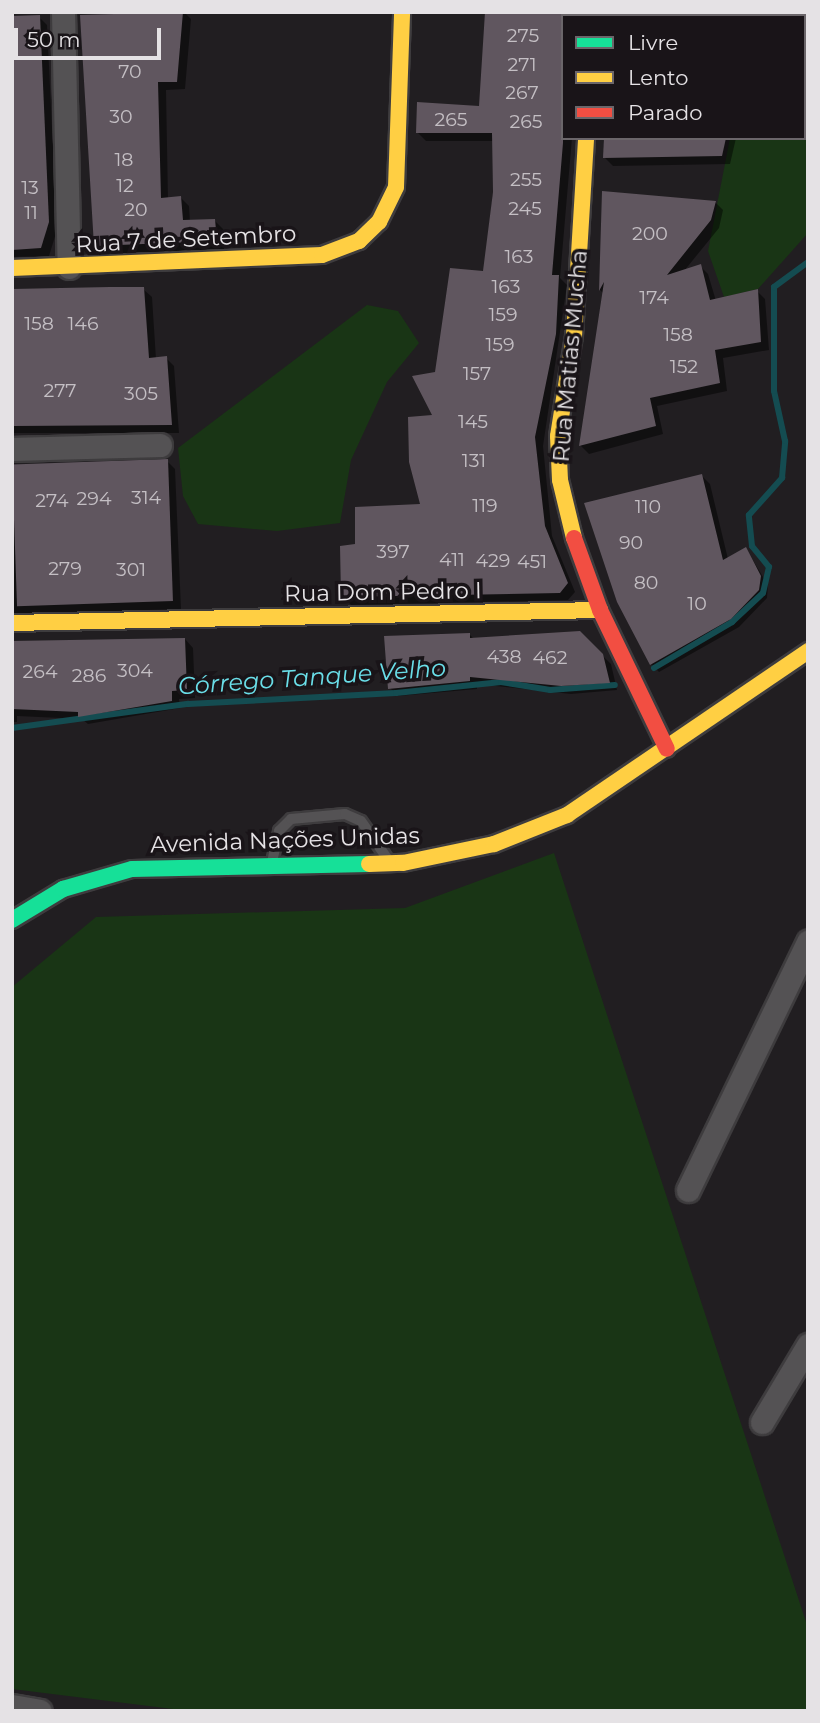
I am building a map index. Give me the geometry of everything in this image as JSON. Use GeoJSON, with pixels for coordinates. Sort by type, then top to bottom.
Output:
{"type":"FeatureCollection","features":[{"type":"Feature","properties":{"kind":"street"},"geometry":{"type":"LineString","coordinates":[[63,12],[69,267]]}},
{"type":"Feature","properties":{"kind":"street","name":"Rua 7 de Setembro"},"geometry":{"type":"LineString","coordinates":[[12,268],[322,256],[359,241],[379,222],[396,187],[402,12]]}},
{"type":"Feature","properties":{"kind":"street","name":"Rua Matias Mucha"},"geometry":{"type":"LineString","coordinates":[[586,140],[574,336],[558,436],[560,481],[571,531],[600,610]]}},
{"type":"Feature","properties":{"kind":"street"},"geometry":{"type":"LineString","coordinates":[[12,449],[160,445]]}},
{"type":"Feature","properties":{"kind":"street"},"geometry":{"type":"LineString","coordinates":[[600,610],[627,659],[667,749]]}},
{"type":"Feature","properties":{"kind":"street","name":"Rua Dom Pedro I"},"geometry":{"type":"LineString","coordinates":[[12,623],[600,610]]}},
{"type":"Feature","properties":{"kind":"street","name":"Avenida Nações Unidas"},"geometry":{"type":"LineString","coordinates":[[12,920],[63,889],[97,876],[132,869],[391,863],[453,854],[529,832],[567,814],[667,749],[808,651]]}},
{"type":"Feature","properties":{"kind":"street"},"geometry":{"type":"LineString","coordinates":[[688,1190],[808,942]]}},
{"type":"Feature","properties":{"kind":"street"},"geometry":{"type":"LineString","coordinates":[[762,1422],[808,1345]]}},
{"type":"Feature","properties":{"kind":"street"},"geometry":{"type":"LineString","coordinates":[[12,1706],[40,1711]]}},
{"type":"Feature","properties":{"kind":"lane"},"geometry":{"type":"LineString","coordinates":[[271,865],[279,831],[291,819],[345,814],[361,821],[391,863]]}},
{"type":"Feature","properties":{"kind":"green space"},"geometry":{"type":"Polygon","coordinates":[[[808,12],[808,233],[758,289],[724,297],[708,251],[730,140],[806,140],[806,14],[754,14],[808,12]]]}},
{"type":"Feature","properties":{"kind":"green space"},"geometry":{"type":"Polygon","coordinates":[[[367,305],[398,311],[419,343],[387,382],[351,460],[340,523],[277,531],[198,524],[183,496],[178,448],[367,305]]]}},
{"type":"Feature","properties":{"kind":"green space"},"geometry":{"type":"Polygon","coordinates":[[[554,853],[808,1628],[808,1711],[189,1711],[12,1689],[12,987],[96,917],[405,908],[554,853]]]}},
{"type":"Feature","properties":{"kind":"building"},"geometry":{"type":"Polygon","coordinates":[[[183,12],[177,82],[158,82],[161,198],[181,196],[183,220],[215,219],[217,241],[94,246],[80,15],[183,12]]]}},
{"type":"Feature","properties":{"kind":"building"},"geometry":{"type":"Polygon","coordinates":[[[485,12],[563,12],[563,143],[552,275],[559,275],[556,334],[535,437],[545,526],[568,583],[560,593],[341,597],[340,546],[355,544],[355,507],[420,504],[409,462],[408,417],[432,415],[412,376],[435,372],[450,268],[483,271],[493,192],[492,133],[416,133],[417,102],[479,106],[485,12]]]}},
{"type":"Feature","properties":{"kind":"building"},"geometry":{"type":"Polygon","coordinates":[[[40,15],[49,222],[41,248],[12,250],[12,16],[40,15]]]}},
{"type":"Feature","properties":{"kind":"building"},"geometry":{"type":"Polygon","coordinates":[[[604,140],[726,140],[722,156],[603,158],[604,140]]]}},
{"type":"Feature","properties":{"kind":"building"},"geometry":{"type":"Polygon","coordinates":[[[602,191],[716,201],[711,220],[667,275],[701,264],[710,300],[758,289],[761,342],[715,350],[720,383],[650,398],[656,426],[579,446],[604,282],[599,291],[602,191]]]}},
{"type":"Feature","properties":{"kind":"building"},"geometry":{"type":"Polygon","coordinates":[[[144,287],[149,358],[167,356],[172,425],[12,426],[12,289],[144,287]]]}},
{"type":"Feature","properties":{"kind":"building"},"geometry":{"type":"Polygon","coordinates":[[[168,459],[173,601],[17,606],[12,464],[168,459]]]}},
{"type":"Feature","properties":{"kind":"building"},"geometry":{"type":"Polygon","coordinates":[[[702,474],[723,560],[746,547],[761,576],[759,590],[731,619],[650,665],[617,602],[584,503],[702,474]]]}},
{"type":"Feature","properties":{"kind":"building"},"geometry":{"type":"Polygon","coordinates":[[[580,631],[603,654],[610,683],[561,686],[470,677],[470,681],[388,689],[384,636],[470,633],[470,638],[580,631]]]}},
{"type":"Feature","properties":{"kind":"building"},"geometry":{"type":"Polygon","coordinates":[[[185,638],[187,690],[172,691],[172,701],[78,717],[78,712],[12,709],[12,641],[185,638]]]}},
{"type":"Feature","properties":{"kind":"waterway","name":"Córrego Tanque Velho"},"geometry":{"type":"LineString","coordinates":[[654,668],[732,622],[763,593],[769,567],[752,546],[749,515],[782,478],[785,441],[774,391],[774,287],[808,262]]}},
{"type":"Feature","properties":{"kind":"waterway","name":"Córrego Tanque Velho"},"geometry":{"type":"LineString","coordinates":[[12,728],[188,704],[396,693],[501,682],[550,690],[615,685]]}},
{"type":"Feature","properties":{"kind":"traffic: fast"},"geometry":{"type":"LineString","coordinates":[[12,920],[63,889],[132,869],[369,864]]}},
{"type":"Feature","properties":{"kind":"traffic: slow"},"geometry":{"type":"LineString","coordinates":[[12,268],[322,255],[359,241],[379,222],[396,187],[402,12]]}},
{"type":"Feature","properties":{"kind":"traffic: slow"},"geometry":{"type":"LineString","coordinates":[[574,538],[560,480],[558,436],[574,336],[586,140]]}},
{"type":"Feature","properties":{"kind":"traffic: slow"},"geometry":{"type":"LineString","coordinates":[[12,623],[600,610]]}},
{"type":"Feature","properties":{"kind":"traffic: slow"},"geometry":{"type":"LineString","coordinates":[[369,864],[403,863],[494,844],[567,815],[808,651]]}},
{"type":"Feature","properties":{"kind":"traffic: jam"},"geometry":{"type":"LineString","coordinates":[[574,538],[600,610],[667,749]]}}]}
